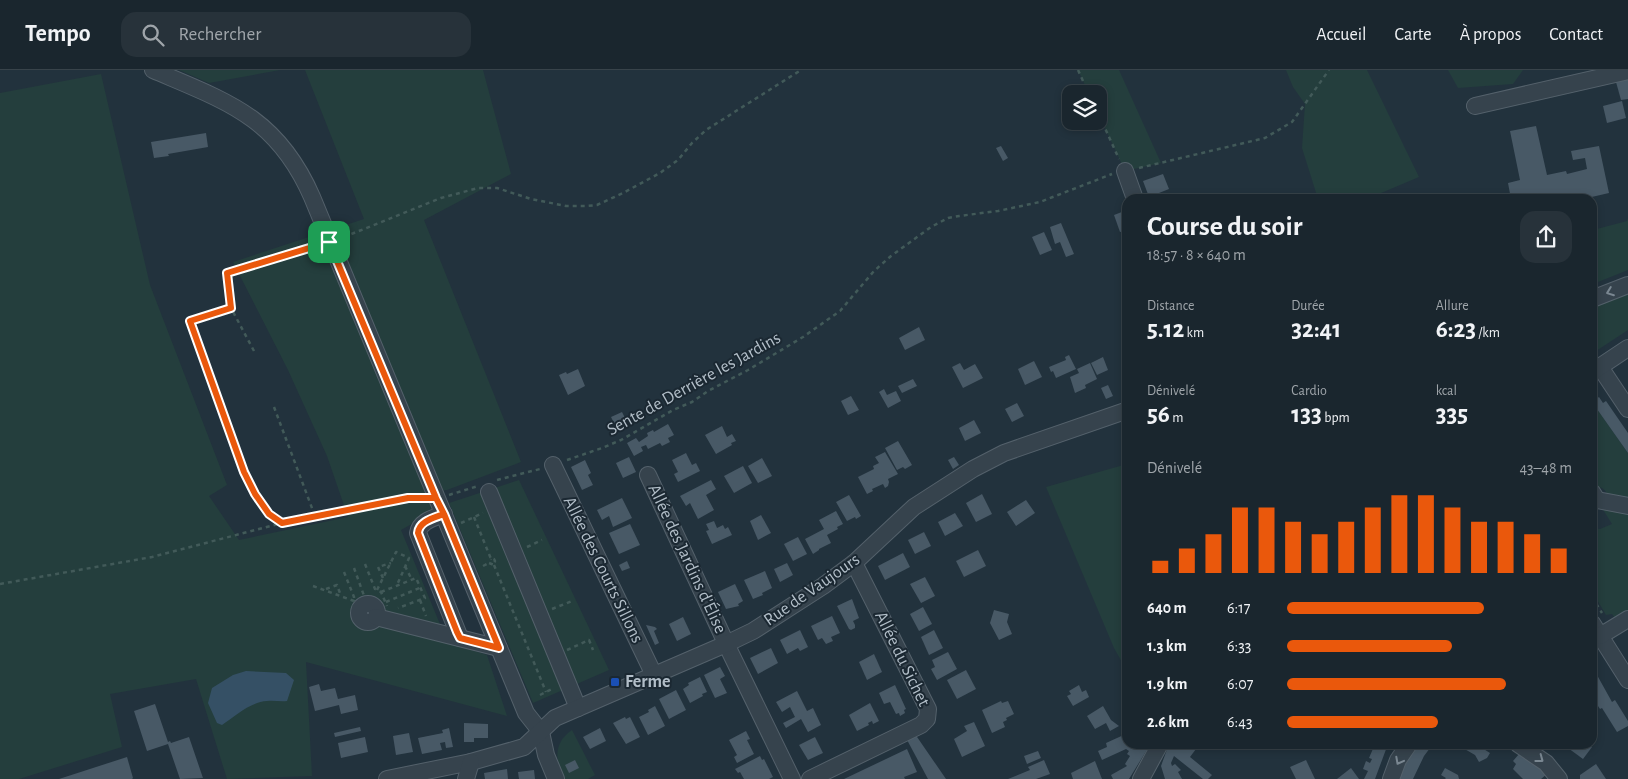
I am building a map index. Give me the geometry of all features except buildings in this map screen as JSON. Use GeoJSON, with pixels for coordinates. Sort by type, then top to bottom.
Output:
{"type":"FeatureCollection","features":[{"type":"Feature","properties":{"kind":"street"},"geometry":{"type":"LineString","coordinates":[[154,70],[239,109],[273,137],[292,160],[305,182],[526,713],[541,732],[546,755],[556,779]]}},
{"type":"Feature","properties":{"kind":"street"},"geometry":{"type":"LineString","coordinates":[[1476,106],[1628,70]]}},
{"type":"Feature","properties":{"kind":"street"},"geometry":{"type":"LineString","coordinates":[[1125,171],[1133,194]]}},
{"type":"Feature","properties":{"kind":"street"},"geometry":{"type":"LineString","coordinates":[[1597,297],[1628,285]]}},
{"type":"Feature","properties":{"kind":"street"},"geometry":{"type":"LineString","coordinates":[[1597,369],[1628,348]]}},
{"type":"Feature","properties":{"kind":"street"},"geometry":{"type":"LineString","coordinates":[[1597,371],[1628,409]]}},
{"type":"Feature","properties":{"kind":"street","name":"Rue de Vaujours"},"geometry":{"type":"LineString","coordinates":[[387,779],[472,762],[524,747],[556,718],[726,644],[753,630],[823,586],[854,562],[914,507],[973,468],[1004,453],[1122,412]]}},
{"type":"Feature","properties":{"kind":"street","name":"Allée des Courts Sillons"},"geometry":{"type":"LineString","coordinates":[[553,465],[654,675]]}},
{"type":"Feature","properties":{"kind":"street","name":"Allée des Jardins d'Élise"},"geometry":{"type":"LineString","coordinates":[[648,475],[726,644],[792,779]]}},
{"type":"Feature","properties":{"kind":"street"},"geometry":{"type":"LineString","coordinates":[[488,486],[578,708]]}},
{"type":"Feature","properties":{"kind":"street"},"geometry":{"type":"LineString","coordinates":[[1597,499],[1628,506]]}},
{"type":"Feature","properties":{"kind":"street"},"geometry":{"type":"LineString","coordinates":[[444,514],[422,524],[418,529],[418,533],[460,638]]}},
{"type":"Feature","properties":{"kind":"street","name":"Allée du Sichet"},"geometry":{"type":"LineString","coordinates":[[810,779],[921,725],[927,719],[928,709],[854,562]]}},
{"type":"Feature","properties":{"kind":"street"},"geometry":{"type":"LineString","coordinates":[[372,608],[460,638],[499,648]]}},
{"type":"Feature","properties":{"kind":"street"},"geometry":{"type":"LineString","coordinates":[[1597,630],[1628,619]]}},
{"type":"Feature","properties":{"kind":"street"},"geometry":{"type":"LineString","coordinates":[[1597,632],[1628,680]]}},
{"type":"Feature","properties":{"kind":"street"},"geometry":{"type":"LineString","coordinates":[[1141,779],[1157,749]]}},
{"type":"Feature","properties":{"kind":"street"},"geometry":{"type":"LineString","coordinates":[[1391,779],[1398,760],[1406,749]]}},
{"type":"Feature","properties":{"kind":"street"},"geometry":{"type":"LineString","coordinates":[[1525,749],[1546,763],[1559,779]]}},
{"type":"Feature","properties":{"kind":"street"},"geometry":{"type":"LineString","coordinates":[[466,779],[472,762]]}},
{"type":"Feature","properties":{"kind":"path"},"geometry":{"type":"LineString","coordinates":[[254,351],[231,308],[227,273],[329,242],[440,198],[478,188],[497,188],[531,199],[566,206],[597,205],[660,174],[678,160],[706,130],[801,70]]}},
{"type":"Feature","properties":{"kind":"path"},"geometry":{"type":"LineString","coordinates":[[1078,70],[1085,85]]}},
{"type":"Feature","properties":{"kind":"path","name":"Sente de Derrière les Jardins"},"geometry":{"type":"LineString","coordinates":[[0,584],[152,557],[315,516],[408,498],[436,498],[488,486],[602,448],[621,440],[673,410],[692,402],[708,390],[748,370],[803,337],[840,311],[865,280],[891,256],[931,227],[948,218],[998,211],[1040,202],[1125,171],[1265,138],[1292,122],[1329,70]]}},
{"type":"Feature","properties":{"kind":"path"},"geometry":{"type":"LineString","coordinates":[[1106,130],[1125,171]]}},
{"type":"Feature","properties":{"kind":"path"},"geometry":{"type":"LineString","coordinates":[[231,308],[190,321],[244,472],[255,494],[269,514],[282,523]]}},
{"type":"Feature","properties":{"kind":"path"},"geometry":{"type":"LineString","coordinates":[[274,407],[315,516]]}},
{"type":"Feature","properties":{"kind":"path"},"geometry":{"type":"LineString","coordinates":[[461,523],[496,508]]}},
{"type":"Feature","properties":{"kind":"path"},"geometry":{"type":"LineString","coordinates":[[474,517],[491,559],[496,561],[494,565],[546,692]]}},
{"type":"Feature","properties":{"kind":"path"},"geometry":{"type":"LineString","coordinates":[[377,590],[396,552],[409,558],[396,586]]}},
{"type":"Feature","properties":{"kind":"path"},"geometry":{"type":"LineString","coordinates":[[483,566],[489,563],[491,559]]}},
{"type":"Feature","properties":{"kind":"path"},"geometry":{"type":"LineString","coordinates":[[383,578],[378,567],[391,563]]}},
{"type":"Feature","properties":{"kind":"path"},"geometry":{"type":"LineString","coordinates":[[489,563],[494,565]]}},
{"type":"Feature","properties":{"kind":"path"},"geometry":{"type":"LineString","coordinates":[[365,564],[375,589],[381,592]]}},
{"type":"Feature","properties":{"kind":"path"},"geometry":{"type":"LineString","coordinates":[[405,566],[412,580]]}},
{"type":"Feature","properties":{"kind":"path"},"geometry":{"type":"LineString","coordinates":[[354,568],[372,608]]}},
{"type":"Feature","properties":{"kind":"path"},"geometry":{"type":"LineString","coordinates":[[344,572],[354,597],[372,608]]}},
{"type":"Feature","properties":{"kind":"path"},"geometry":{"type":"LineString","coordinates":[[372,608],[381,592],[416,578],[425,598],[396,609]]}},
{"type":"Feature","properties":{"kind":"path"},"geometry":{"type":"LineString","coordinates":[[324,590],[337,585],[342,596]]}},
{"type":"Feature","properties":{"kind":"path"},"geometry":{"type":"LineString","coordinates":[[313,586],[372,608],[426,586]]}},
{"type":"Feature","properties":{"kind":"path"},"geometry":{"type":"LineString","coordinates":[[418,613],[426,616],[420,600]]}},
{"type":"Feature","properties":{"kind":"path"},"geometry":{"type":"LineString","coordinates":[[540,614],[572,601]]}},
{"type":"Feature","properties":{"kind":"path"},"geometry":{"type":"LineString","coordinates":[[402,607],[410,610]]}},
{"type":"Feature","properties":{"kind":"path"},"geometry":{"type":"LineString","coordinates":[[557,654],[589,640],[593,650]]}},
{"type":"Feature","properties":{"kind":"green space"},"geometry":{"type":"Polygon","coordinates":[[[179,70],[280,70],[209,83],[179,70]]]}},
{"type":"Feature","properties":{"kind":"green space"},"geometry":{"type":"Polygon","coordinates":[[[305,70],[483,70],[511,174],[424,220],[521,462],[447,490],[426,492],[433,512],[401,530],[442,629],[444,641],[487,655],[507,716],[306,662],[312,776],[227,779],[196,679],[110,694],[122,747],[19,779],[0,779],[0,93],[101,74],[150,285],[227,485],[209,496],[239,540],[348,517],[327,456],[288,370],[233,262],[364,219],[305,70]]]}},
{"type":"Feature","properties":{"kind":"green space"},"geometry":{"type":"Polygon","coordinates":[[[1078,70],[1119,70],[1161,163],[1125,171],[1106,130],[1107,85],[1085,85],[1078,70]]]}},
{"type":"Feature","properties":{"kind":"green space"},"geometry":{"type":"Polygon","coordinates":[[[1286,70],[1367,70],[1419,177],[1379,194],[1316,194],[1302,148],[1305,104],[1293,87],[1286,70]]]}},
{"type":"Feature","properties":{"kind":"green space"},"geometry":{"type":"Polygon","coordinates":[[[1448,70],[1523,70],[1513,84],[1458,88],[1448,70]]]}},
{"type":"Feature","properties":{"kind":"green space"},"geometry":{"type":"Polygon","coordinates":[[[1628,218],[1628,270],[1597,282],[1597,229],[1627,221],[1628,218]]]}},
{"type":"Feature","properties":{"kind":"green space"},"geometry":{"type":"Polygon","coordinates":[[[1628,292],[1628,330],[1597,350],[1597,304],[1628,292]]]}},
{"type":"Feature","properties":{"kind":"green space"},"geometry":{"type":"Polygon","coordinates":[[[1597,409],[1628,453],[1628,501],[1608,497],[1606,492],[1597,487],[1597,409]]]}},
{"type":"Feature","properties":{"kind":"green space"},"geometry":{"type":"Polygon","coordinates":[[[1122,466],[1122,662],[1114,648],[1046,487],[1122,466]]]}},
{"type":"Feature","properties":{"kind":"green space"},"geometry":{"type":"Polygon","coordinates":[[[519,480],[609,670],[533,703],[449,503],[519,480]]]}},
{"type":"Feature","properties":{"kind":"green space"},"geometry":{"type":"Polygon","coordinates":[[[1602,508],[1628,508],[1628,614],[1617,621],[1612,614],[1606,615],[1597,600],[1597,529],[1612,524],[1602,508]]]}},
{"type":"Feature","properties":{"kind":"green space"},"geometry":{"type":"Polygon","coordinates":[[[572,730],[595,775],[588,779],[564,779],[561,772],[557,752],[561,740],[572,730]]]}},
{"type":"Feature","properties":{"kind":"water"},"geometry":{"type":"Polygon","coordinates":[[[246,671],[286,673],[294,680],[287,701],[261,702],[243,710],[222,725],[217,723],[208,703],[212,688],[233,675],[246,671]]]}},
{"type":"Feature","properties":{"kind":"place","name":"Ferme"},"geometry":{"type":"Point","coordinates":[615,682]}},
{"type":"Feature","properties":{"kind":"route"},"geometry":{"type":"LineString","coordinates":[[329,242],[227,273],[231,308],[190,321],[244,472],[255,494],[269,514],[282,523],[408,498],[436,498],[444,514],[422,524],[418,529],[418,533],[457,632],[460,638],[499,648],[444,514],[329,242]]}}]}
